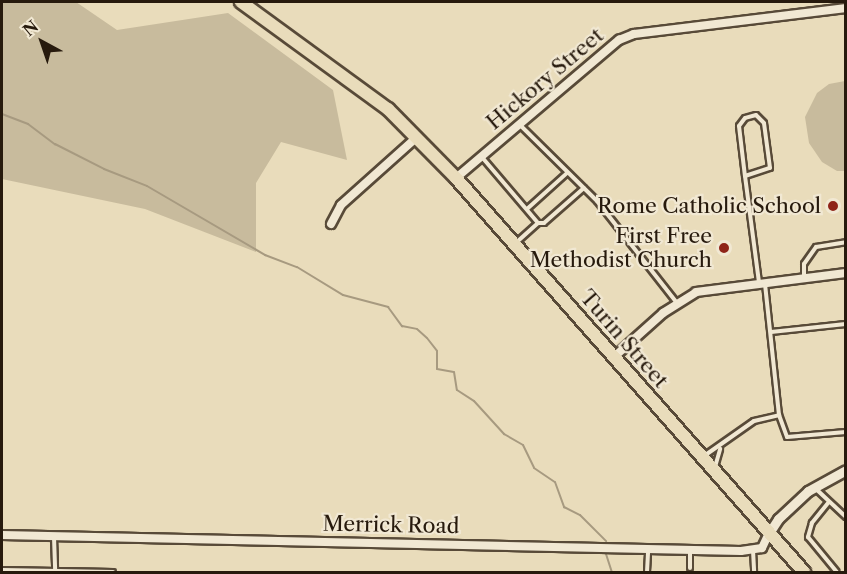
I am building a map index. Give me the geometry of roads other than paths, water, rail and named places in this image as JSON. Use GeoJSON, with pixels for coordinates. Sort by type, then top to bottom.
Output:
{"type":"FeatureCollection","features":[{"type":"Feature","properties":{"kind":"main road","name":"Turin Street"},"geometry":{"type":"LineString","coordinates":[[242,2],[359,86],[417,137],[515,243],[804,573]]}},
{"type":"Feature","properties":{"kind":"street","name":"Hickory Street"},"geometry":{"type":"LineString","coordinates":[[456,178],[606,47],[634,34],[846,8]]}},
{"type":"Feature","properties":{"kind":"street"},"geometry":{"type":"LineString","coordinates":[[331,224],[341,205],[417,137]]}},
{"type":"Feature","properties":{"kind":"street"},"geometry":{"type":"LineString","coordinates":[[614,357],[677,303],[713,288],[846,273]]}},
{"type":"Feature","properties":{"kind":"street"},"geometry":{"type":"LineString","coordinates":[[753,549],[762,548],[778,519],[814,487],[846,470]]}},
{"type":"Feature","properties":{"kind":"street","name":"Merrick Road"},"geometry":{"type":"LineString","coordinates":[[2,535],[690,550],[753,549]]}},
{"type":"Feature","properties":{"kind":"lane"},"geometry":{"type":"LineString","coordinates":[[745,176],[770,168],[764,123],[756,115],[745,118],[739,126],[745,176],[771,332],[779,415],[787,437],[846,432]]}},
{"type":"Feature","properties":{"kind":"lane"},"geometry":{"type":"LineString","coordinates":[[518,123],[584,188],[677,303]]}},
{"type":"Feature","properties":{"kind":"lane"},"geometry":{"type":"LineString","coordinates":[[481,156],[538,223],[544,224],[584,188]]}},
{"type":"Feature","properties":{"kind":"lane"},"geometry":{"type":"LineString","coordinates":[[527,209],[567,173]]}},
{"type":"Feature","properties":{"kind":"lane"},"geometry":{"type":"LineString","coordinates":[[515,243],[538,223]]}},
{"type":"Feature","properties":{"kind":"lane"},"geometry":{"type":"LineString","coordinates":[[804,277],[804,264],[816,247],[846,242]]}},
{"type":"Feature","properties":{"kind":"lane"},"geometry":{"type":"LineString","coordinates":[[771,332],[846,324]]}},
{"type":"Feature","properties":{"kind":"lane"},"geometry":{"type":"LineString","coordinates":[[702,457],[720,448],[754,421],[779,415]]}},
{"type":"Feature","properties":{"kind":"lane"},"geometry":{"type":"LineString","coordinates":[[715,471],[720,448]]}},
{"type":"Feature","properties":{"kind":"lane"},"geometry":{"type":"LineString","coordinates":[[814,487],[828,503],[846,517]]}},
{"type":"Feature","properties":{"kind":"lane"},"geometry":{"type":"LineString","coordinates":[[828,503],[812,523],[808,537],[837,573]]}},
{"type":"Feature","properties":{"kind":"lane"},"geometry":{"type":"LineString","coordinates":[[54,537],[55,572]]}},
{"type":"Feature","properties":{"kind":"lane"},"geometry":{"type":"LineString","coordinates":[[647,573],[648,549]]}},
{"type":"Feature","properties":{"kind":"lane"},"geometry":{"type":"LineString","coordinates":[[753,549],[754,573]]}},
{"type":"Feature","properties":{"kind":"lane"},"geometry":{"type":"LineString","coordinates":[[690,550],[690,567]]}},
{"type":"Feature","properties":{"kind":"lane"},"geometry":{"type":"LineString","coordinates":[[2,570],[113,573]]}},
{"type":"Feature","properties":{"kind":"waterway"},"geometry":{"type":"LineString","coordinates":[[2,114],[28,124],[55,144],[104,169],[147,186],[265,255],[297,267],[343,295],[388,307],[402,326],[417,329],[427,338],[437,351],[437,369],[454,372],[457,390],[474,401],[504,434],[523,445],[534,468],[555,482],[564,507],[580,515],[606,541]]}},
{"type":"Feature","properties":{"kind":"waterway"},"geometry":{"type":"LineString","coordinates":[[606,554],[612,572]]}},
{"type":"Feature","properties":{"kind":"place","name":"Rome Catholic School"},"geometry":{"type":"Point","coordinates":[833,206]}},
{"type":"Feature","properties":{"kind":"place","name":"First Free Methodist Church"},"geometry":{"type":"Point","coordinates":[724,248]}}]}
